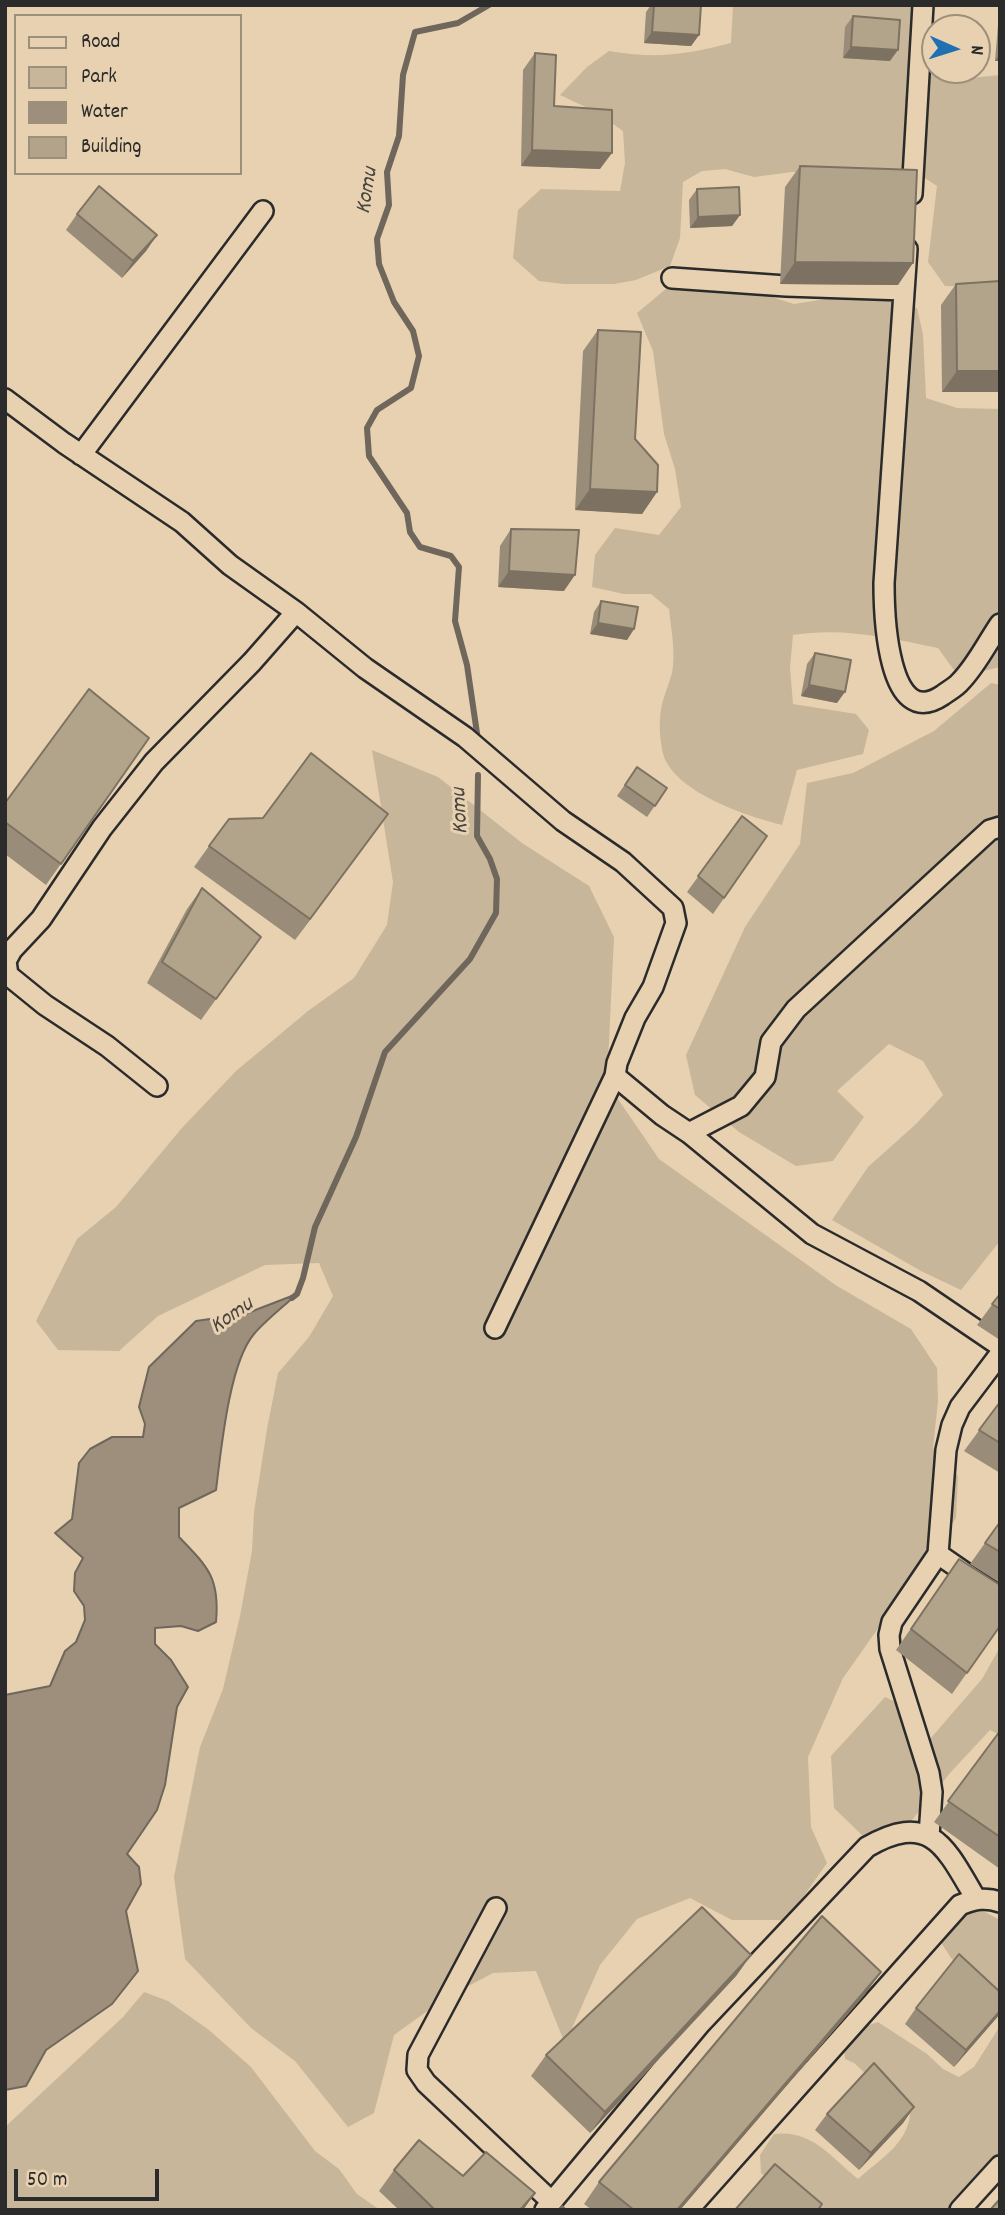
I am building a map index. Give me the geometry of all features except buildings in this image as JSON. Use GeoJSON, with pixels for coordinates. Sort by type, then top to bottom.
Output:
{"type":"FeatureCollection","features":[{"type":"Feature","properties":{"kind":"street"},"geometry":{"type":"LineString","coordinates":[[911,207],[923,5]]}},
{"type":"Feature","properties":{"kind":"street"},"geometry":{"type":"LineString","coordinates":[[82,455],[263,211]]}},
{"type":"Feature","properties":{"kind":"street"},"geometry":{"type":"LineString","coordinates":[[908,234],[884,596],[885,624],[893,673],[904,692],[920,702],[933,701],[960,683],[1000,624]]}},
{"type":"Feature","properties":{"kind":"street"},"geometry":{"type":"LineString","coordinates":[[672,278],[786,286],[904,290]]}},
{"type":"Feature","properties":{"kind":"street"},"geometry":{"type":"LineString","coordinates":[[5,399],[182,522],[230,565],[296,612],[365,668],[465,737],[563,821],[623,862],[673,908],[676,923],[653,987],[635,1018],[617,1063],[615,1076],[495,1328]]}},
{"type":"Feature","properties":{"kind":"street"},"geometry":{"type":"LineString","coordinates":[[157,1086],[107,1046],[45,1005],[8,975],[6,961],[12,950],[41,919],[102,828],[154,762],[252,662],[296,612]]}},
{"type":"Feature","properties":{"kind":"street"},"geometry":{"type":"LineString","coordinates":[[690,1133],[741,1106],[765,1077],[771,1042],[796,1009],[990,830],[1000,827]]}},
{"type":"Feature","properties":{"kind":"street"},"geometry":{"type":"LineString","coordinates":[[615,1076],[662,1115],[690,1133],[811,1234],[919,1291],[1000,1346]]}},
{"type":"Feature","properties":{"kind":"street"},"geometry":{"type":"LineString","coordinates":[[929,1836],[932,1791],[929,1773],[890,1649],[889,1635],[892,1622],[938,1554],[946,1450],[952,1424],[960,1407],[1000,1354]]}},
{"type":"Feature","properties":{"kind":"street"},"geometry":{"type":"LineString","coordinates":[[938,1554],[1000,1597]]}},
{"type":"Feature","properties":{"kind":"street"},"geometry":{"type":"LineString","coordinates":[[496,1908],[418,2055],[417,2070],[426,2083],[548,2206],[700,2024],[867,1847],[884,1837],[907,1832],[929,1836],[947,1850],[976,1899]]}},
{"type":"Feature","properties":{"kind":"street"},"geometry":{"type":"LineString","coordinates":[[688,2210],[960,1905],[976,1899],[1000,1902]]}},
{"type":"Feature","properties":{"kind":"street"},"geometry":{"type":"LineString","coordinates":[[960,2210],[1000,2166]]}},
{"type":"Feature","properties":{"kind":"green space"},"geometry":{"type":"Polygon","coordinates":[[[733,5],[926,5],[926,14],[921,14],[921,84],[991,84],[991,76],[1000,75],[1000,287],[945,286],[928,262],[937,186],[920,175],[792,172],[754,177],[725,169],[702,171],[683,182],[680,238],[670,266],[636,280],[614,284],[564,284],[539,281],[513,258],[518,210],[541,189],[620,191],[625,163],[623,131],[596,112],[560,95],[587,67],[609,51],[642,55],[670,54],[731,43],[733,5]]]}},
{"type":"Feature","properties":{"kind":"green space"},"geometry":{"type":"Polygon","coordinates":[[[691,282],[756,292],[794,304],[832,298],[884,298],[917,308],[923,334],[926,398],[957,408],[1000,409],[1000,667],[959,677],[938,648],[848,633],[793,635],[790,667],[793,704],[856,714],[869,730],[863,754],[797,770],[782,825],[716,802],[684,782],[672,770],[664,757],[660,729],[661,708],[673,665],[669,609],[651,594],[624,594],[592,587],[595,555],[615,528],[659,535],[681,507],[675,469],[664,434],[653,351],[637,313],[667,288],[691,282]]]}},
{"type":"Feature","properties":{"kind":"green space"},"geometry":{"type":"Polygon","coordinates":[[[991,683],[1000,685],[1000,1241],[961,1290],[921,1271],[832,1220],[868,1167],[916,1124],[943,1095],[923,1061],[889,1044],[837,1091],[864,1117],[833,1161],[796,1166],[739,1132],[695,1095],[686,1055],[745,927],[800,844],[807,783],[853,773],[934,731],[991,683]]]}},
{"type":"Feature","properties":{"kind":"green space"},"geometry":{"type":"Polygon","coordinates":[[[372,750],[438,777],[522,843],[589,886],[614,937],[607,1083],[659,1159],[837,1286],[911,1329],[937,1368],[938,1401],[933,1448],[958,1476],[956,1518],[843,1678],[808,1757],[811,1827],[827,1863],[787,1920],[732,1920],[690,1898],[637,1919],[600,1965],[565,2044],[536,1971],[493,1973],[444,1999],[394,2035],[374,2113],[348,2127],[295,2061],[251,2028],[185,1959],[174,1877],[200,1747],[223,1689],[240,1616],[252,1551],[254,1512],[278,1373],[309,1337],[333,1296],[319,1263],[265,1265],[158,1316],[119,1351],[58,1350],[36,1321],[77,1239],[116,1207],[181,1129],[236,1071],[308,1011],[354,978],[387,925],[393,882],[372,750]]]}},
{"type":"Feature","properties":{"kind":"green space"},"geometry":{"type":"Polygon","coordinates":[[[1000,1647],[1000,1735],[990,1730],[950,1773],[890,1847],[867,1840],[834,1808],[831,1756],[885,1697],[914,1711],[930,1739],[982,1679],[1000,1647]]]}},
{"type":"Feature","properties":{"kind":"green space"},"geometry":{"type":"Polygon","coordinates":[[[983,1911],[1000,1920],[1000,2000],[992,1997],[951,1958],[942,1944],[951,1923],[967,1913],[983,1911]]]}},
{"type":"Feature","properties":{"kind":"green space"},"geometry":{"type":"Polygon","coordinates":[[[144,1992],[168,2001],[209,2030],[251,2067],[315,2151],[339,2169],[357,2194],[380,2210],[5,2210],[5,2127],[123,2017],[144,1992]]]}},
{"type":"Feature","properties":{"kind":"green space"},"geometry":{"type":"Polygon","coordinates":[[[878,2022],[927,2054],[943,2069],[959,2077],[974,2067],[1000,2026],[1000,2170],[964,2210],[801,2210],[761,2173],[760,2155],[774,2134],[800,2136],[810,2141],[830,2154],[858,2179],[898,2143],[904,2135],[910,2115],[854,2063],[845,2059],[844,2048],[863,2027],[878,2022]]]}},
{"type":"Feature","properties":{"kind":"water"},"geometry":{"type":"Polygon","coordinates":[[[297,1294],[254,1334],[245,1347],[232,1386],[216,1490],[179,1508],[179,1537],[205,1565],[214,1584],[216,1622],[198,1631],[181,1626],[155,1628],[155,1644],[171,1660],[188,1687],[177,1707],[165,1785],[157,1810],[127,1854],[139,1867],[141,1884],[126,1911],[138,1971],[112,2004],[46,2050],[26,2086],[5,2090],[5,1695],[50,1686],[65,1651],[76,1642],[85,1620],[84,1606],[74,1591],[75,1573],[83,1558],[55,1533],[72,1519],[79,1463],[90,1449],[112,1437],[143,1437],[145,1424],[139,1407],[149,1367],[196,1321],[245,1314],[297,1294]]]}},
{"type":"Feature","properties":{"kind":"waterway","name":"Komu"},"geometry":{"type":"LineString","coordinates":[[478,740],[467,665],[455,621],[459,567],[451,556],[420,547],[410,532],[407,513],[369,456],[367,428],[377,410],[411,388],[419,356],[413,331],[394,302],[379,264],[377,239],[389,205],[387,172],[399,136],[403,75],[415,32],[458,23],[489,5]]}},
{"type":"Feature","properties":{"kind":"waterway","name":"Komu"},"geometry":{"type":"LineString","coordinates":[[292,1298],[297,1294],[303,1278],[315,1227],[356,1137],[385,1052],[470,959],[496,913],[497,879],[477,836],[478,775]]}}]}
